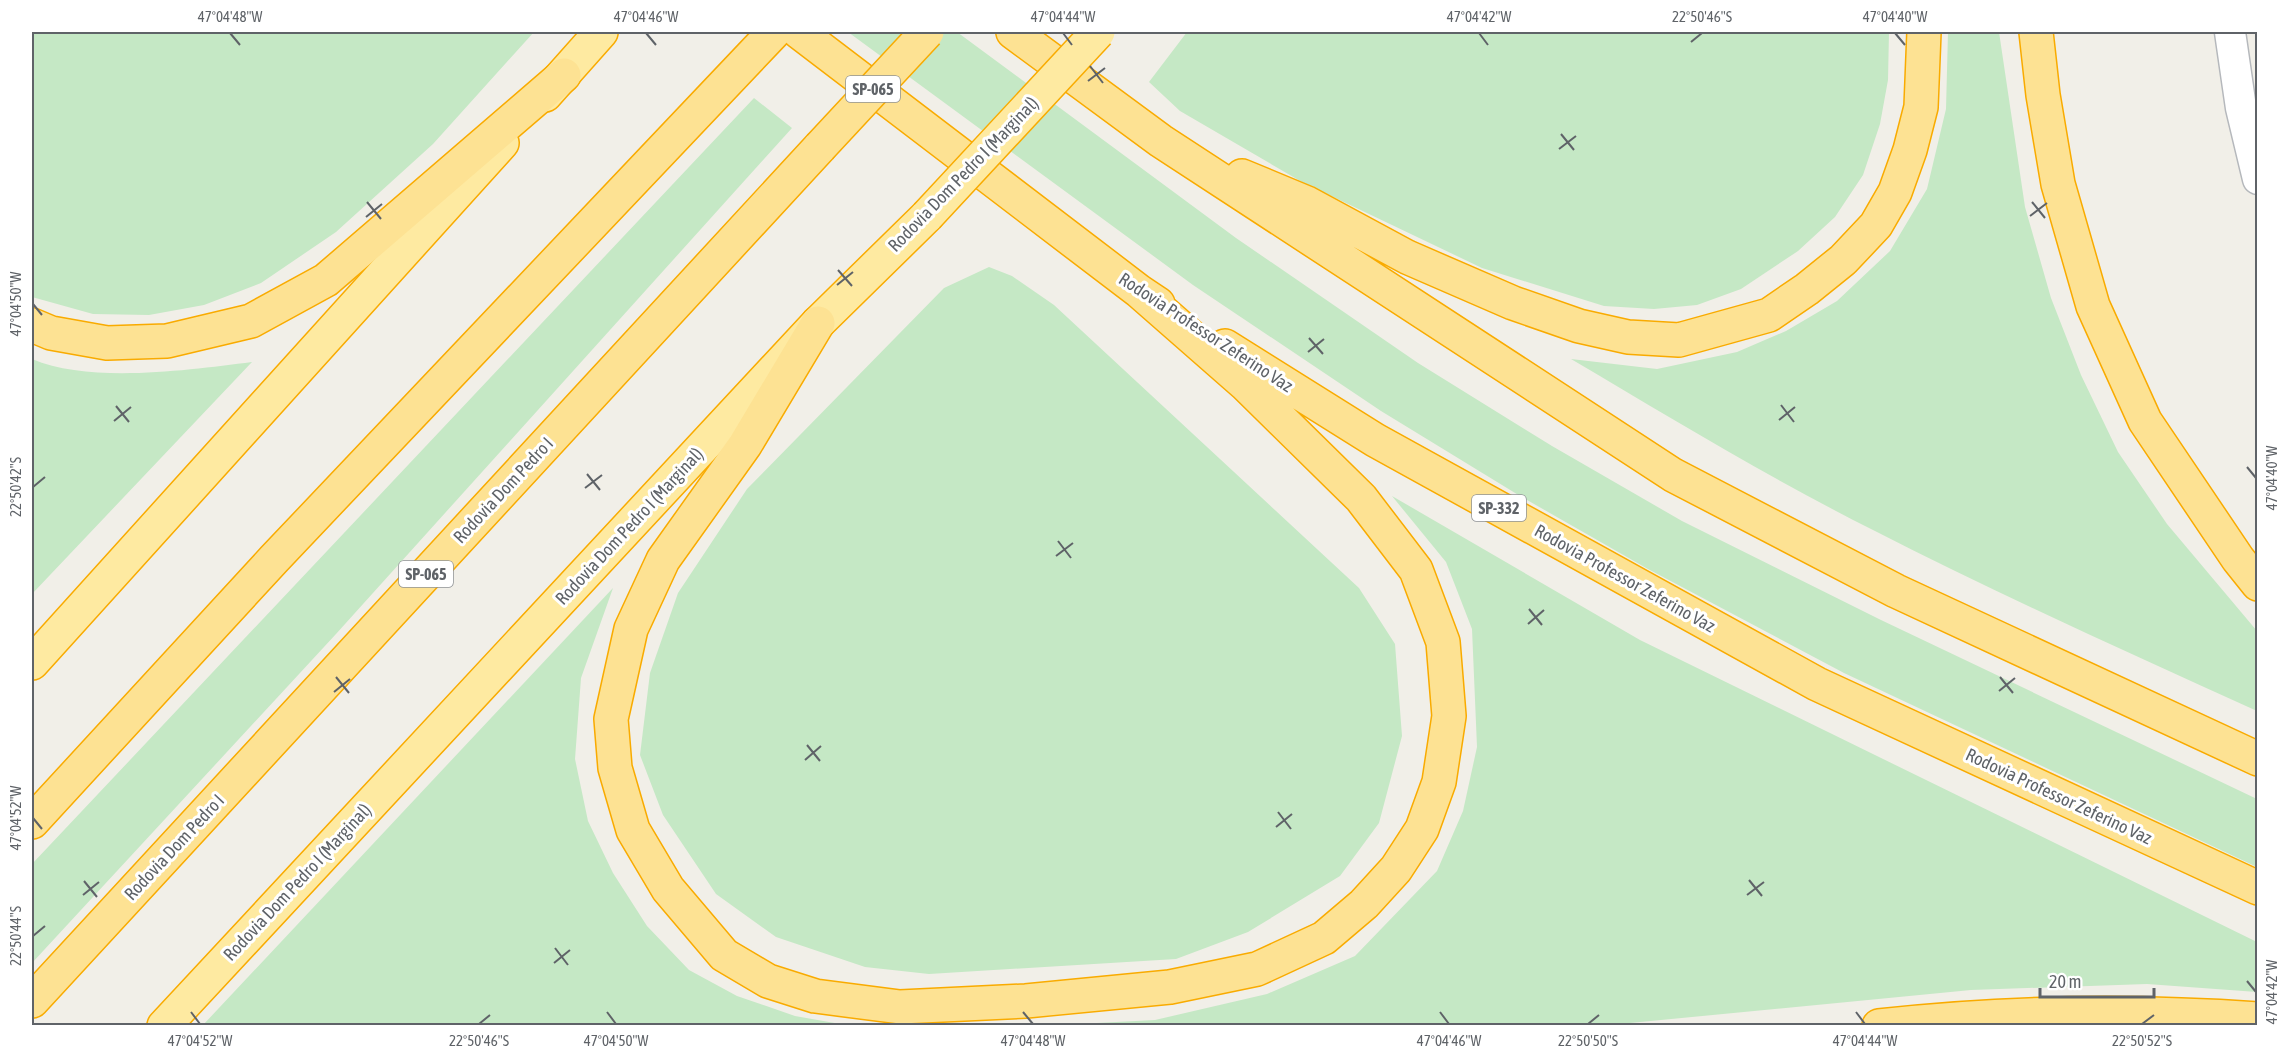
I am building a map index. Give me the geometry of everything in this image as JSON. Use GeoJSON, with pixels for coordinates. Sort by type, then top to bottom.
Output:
{"type":"FeatureCollection","features":[{"type":"Feature","properties":{"kind":"highway"},"geometry":{"type":"LineString","coordinates":[[32,663],[601,32]]}},
{"type":"Feature","properties":{"kind":"highway"},"geometry":{"type":"LineString","coordinates":[[32,822],[274,560],[714,98],[774,32]]}},
{"type":"Feature","properties":{"kind":"highway","name":"Rodovia Professor Zeferino Vaz"},"geometry":{"type":"LineString","coordinates":[[798,32],[1140,292],[1375,440],[1817,684],[2258,888]]}},
{"type":"Feature","properties":{"kind":"highway","name":"Rodovia Dom Pedro I"},"geometry":{"type":"LineString","coordinates":[[32,1001],[927,32]]}},
{"type":"Feature","properties":{"kind":"highway"},"geometry":{"type":"LineString","coordinates":[[1013,32],[1161,141],[1673,475],[1896,591],[2258,759]]}},
{"type":"Feature","properties":{"kind":"highway","name":"Rodovia Dom Pedro I (Marginal)"},"geometry":{"type":"LineString","coordinates":[[164,1026],[818,323],[927,216],[1098,32]]}},
{"type":"Feature","properties":{"kind":"highway"},"geometry":{"type":"LineString","coordinates":[[1161,141],[1307,203],[1407,257],[1513,303],[1579,326],[1628,338],[1679,340],[1769,315],[1843,261],[1876,225],[1895,192],[1910,150],[1921,107],[1924,32]]}},
{"type":"Feature","properties":{"kind":"highway"},"geometry":{"type":"LineString","coordinates":[[2036,32],[2043,95],[2058,184],[2093,306],[2145,421],[2258,585]]}},
{"type":"Feature","properties":{"kind":"highway"},"geometry":{"type":"LineString","coordinates":[[32,325],[51,333],[106,343],[167,341],[251,321],[327,280],[564,75]]}},
{"type":"Feature","properties":{"kind":"highway"},"geometry":{"type":"LineString","coordinates":[[818,323],[745,445],[663,560],[631,629],[611,719],[615,768],[633,830],[668,889],[724,955],[768,981],[815,996],[900,1007],[1037,1000],[1170,987],[1257,969],[1324,938],[1364,904],[1396,869],[1422,829],[1439,782],[1449,716],[1443,642],[1416,570],[1360,498],[1245,384],[1140,292]]}},
{"type":"Feature","properties":{"kind":"highway"},"geometry":{"type":"LineString","coordinates":[[1879,1026],[2047,1013],[2193,1015],[2258,1019]]}},
{"type":"Feature","properties":{"kind":"street"},"geometry":{"type":"LineString","coordinates":[[2230,32],[2241,108],[2254,139],[2258,179]]}},
{"type":"Feature","properties":{"kind":"green space"},"geometry":{"type":"Polygon","coordinates":[[[32,32],[534,32],[433,144],[336,232],[261,283],[204,305],[149,315],[93,314],[32,297],[32,32]]]}},
{"type":"Feature","properties":{"kind":"green space"},"geometry":{"type":"Polygon","coordinates":[[[848,32],[957,32],[1236,238],[1418,363],[1552,446],[1682,521],[1881,620],[2257,799],[2257,867],[1844,673],[1648,569],[1520,496],[1381,411],[1193,285],[848,32]]]}},
{"type":"Feature","properties":{"kind":"green space"},"geometry":{"type":"Polygon","coordinates":[[[1187,32],[1889,32],[1888,80],[1880,124],[1863,175],[1835,217],[1798,251],[1741,289],[1697,305],[1654,309],[1604,306],[1482,268],[1302,182],[1180,111],[1149,82],[1187,32]]]}},
{"type":"Feature","properties":{"kind":"green space"},"geometry":{"type":"Polygon","coordinates":[[[1948,32],[1999,32],[2025,207],[2051,298],[2081,375],[2118,452],[2167,524],[2257,631],[2257,711],[2017,601],[1836,511],[1722,448],[1571,359],[1657,369],[1737,352],[1786,331],[1837,301],[1890,251],[1927,189],[1946,109],[1948,32]]]}},
{"type":"Feature","properties":{"kind":"green space"},"geometry":{"type":"Polygon","coordinates":[[[754,98],[792,128],[336,634],[32,963],[32,864],[754,98]]]}},
{"type":"Feature","properties":{"kind":"green space"},"geometry":{"type":"Polygon","coordinates":[[[989,267],[1012,276],[1054,305],[1359,588],[1395,644],[1402,736],[1379,823],[1340,876],[1248,932],[1176,959],[929,974],[865,967],[776,937],[716,894],[663,815],[640,755],[650,673],[678,593],[747,489],[944,288],[989,267]]]}},
{"type":"Feature","properties":{"kind":"green space"},"geometry":{"type":"Polygon","coordinates":[[[32,359],[56,367],[111,373],[170,371],[252,362],[32,594],[32,359]]]}},
{"type":"Feature","properties":{"kind":"green space"},"geometry":{"type":"Polygon","coordinates":[[[1392,496],[1640,640],[2257,942],[2257,992],[2147,984],[1971,990],[1599,1026],[1058,1025],[1155,1020],[1267,994],[1355,956],[1437,871],[1463,811],[1477,747],[1472,629],[1446,562],[1392,496]]]}},
{"type":"Feature","properties":{"kind":"green space"},"geometry":{"type":"Polygon","coordinates":[[[613,588],[581,678],[575,759],[588,821],[613,873],[647,926],[689,970],[737,996],[795,1016],[846,1025],[203,1025],[613,588]]]}}]}
